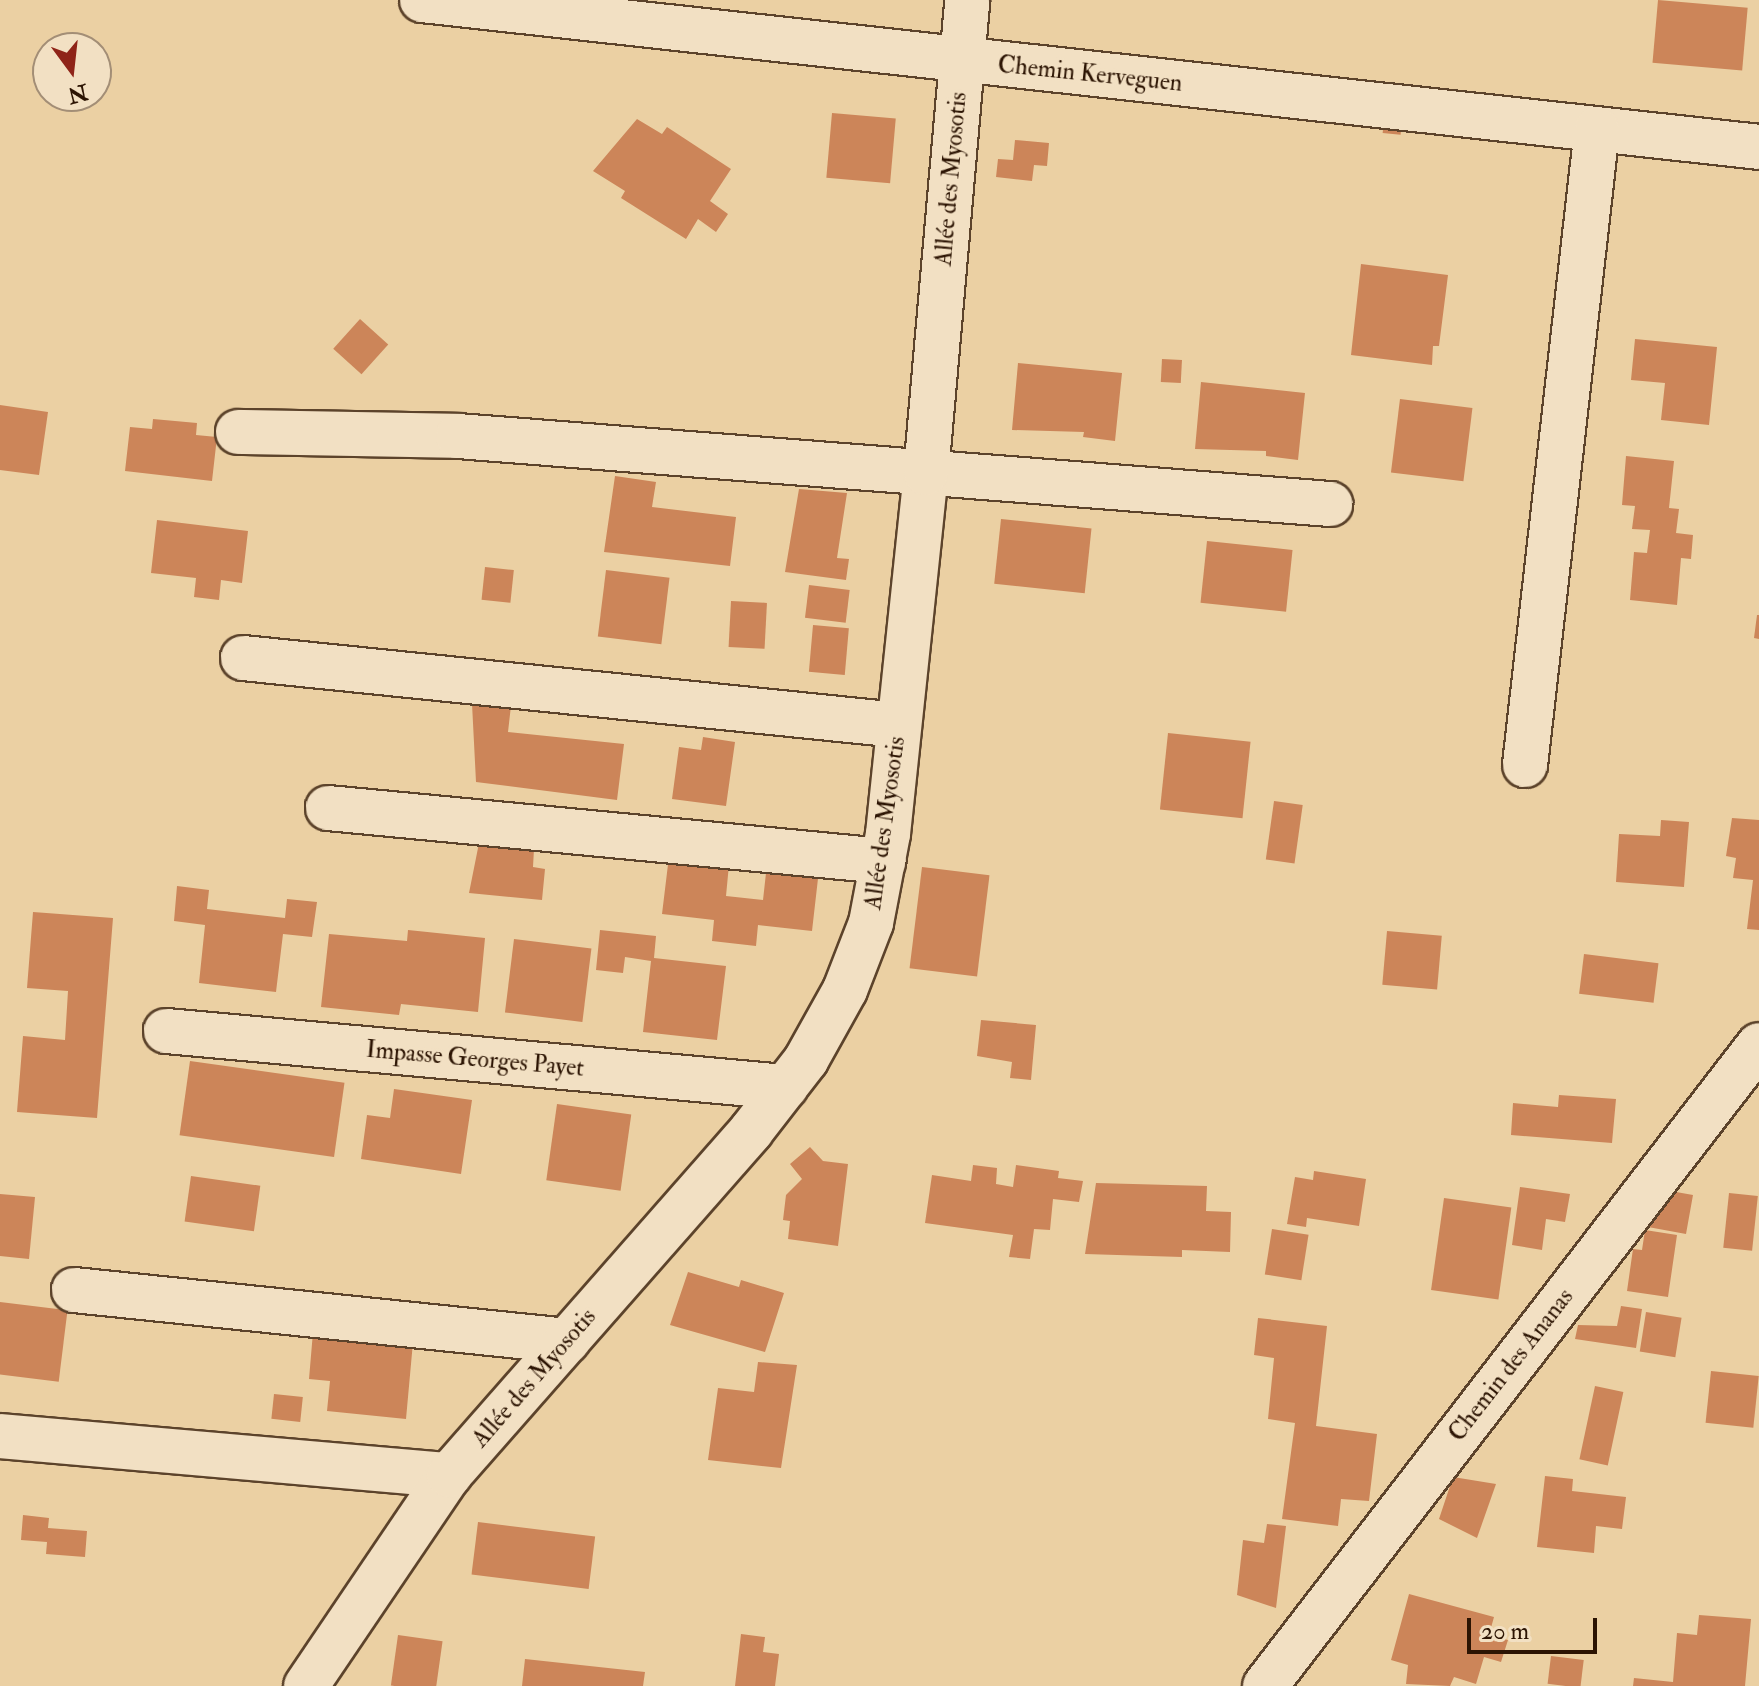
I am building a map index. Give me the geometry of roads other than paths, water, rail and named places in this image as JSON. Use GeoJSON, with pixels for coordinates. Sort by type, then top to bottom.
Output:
{"type":"FeatureCollection","features":[{"type":"Feature","properties":{"kind":"street","name":"Chemin Kerveguen"},"geometry":{"type":"LineString","coordinates":[[422,0],[1759,147]]}},
{"type":"Feature","properties":{"kind":"street","name":"Allée des Myosotis"},"geometry":{"type":"LineString","coordinates":[[306,1686],[449,1475],[785,1087],[845,990],[871,923],[883,861],[926,473],[967,0]]}},
{"type":"Feature","properties":{"kind":"street"},"geometry":{"type":"LineString","coordinates":[[1525,765],[1597,129]]}},
{"type":"Feature","properties":{"kind":"street"},"geometry":{"type":"LineString","coordinates":[[238,432],[458,436],[1330,504]]}},
{"type":"Feature","properties":{"kind":"street"},"geometry":{"type":"LineString","coordinates":[[243,658],[898,725]]}},
{"type":"Feature","properties":{"kind":"street"},"geometry":{"type":"LineString","coordinates":[[328,808],[883,861]]}},
{"type":"Feature","properties":{"kind":"street","name":"Impasse Georges Payet"},"geometry":{"type":"LineString","coordinates":[[166,1031],[785,1087]]}},
{"type":"Feature","properties":{"kind":"street","name":"Chemin des Ananas"},"geometry":{"type":"LineString","coordinates":[[1265,1686],[1759,1045]]}},
{"type":"Feature","properties":{"kind":"street"},"geometry":{"type":"LineString","coordinates":[[74,1290],[567,1341]]}},
{"type":"Feature","properties":{"kind":"street"},"geometry":{"type":"LineString","coordinates":[[0,1436],[449,1475]]}}]}
